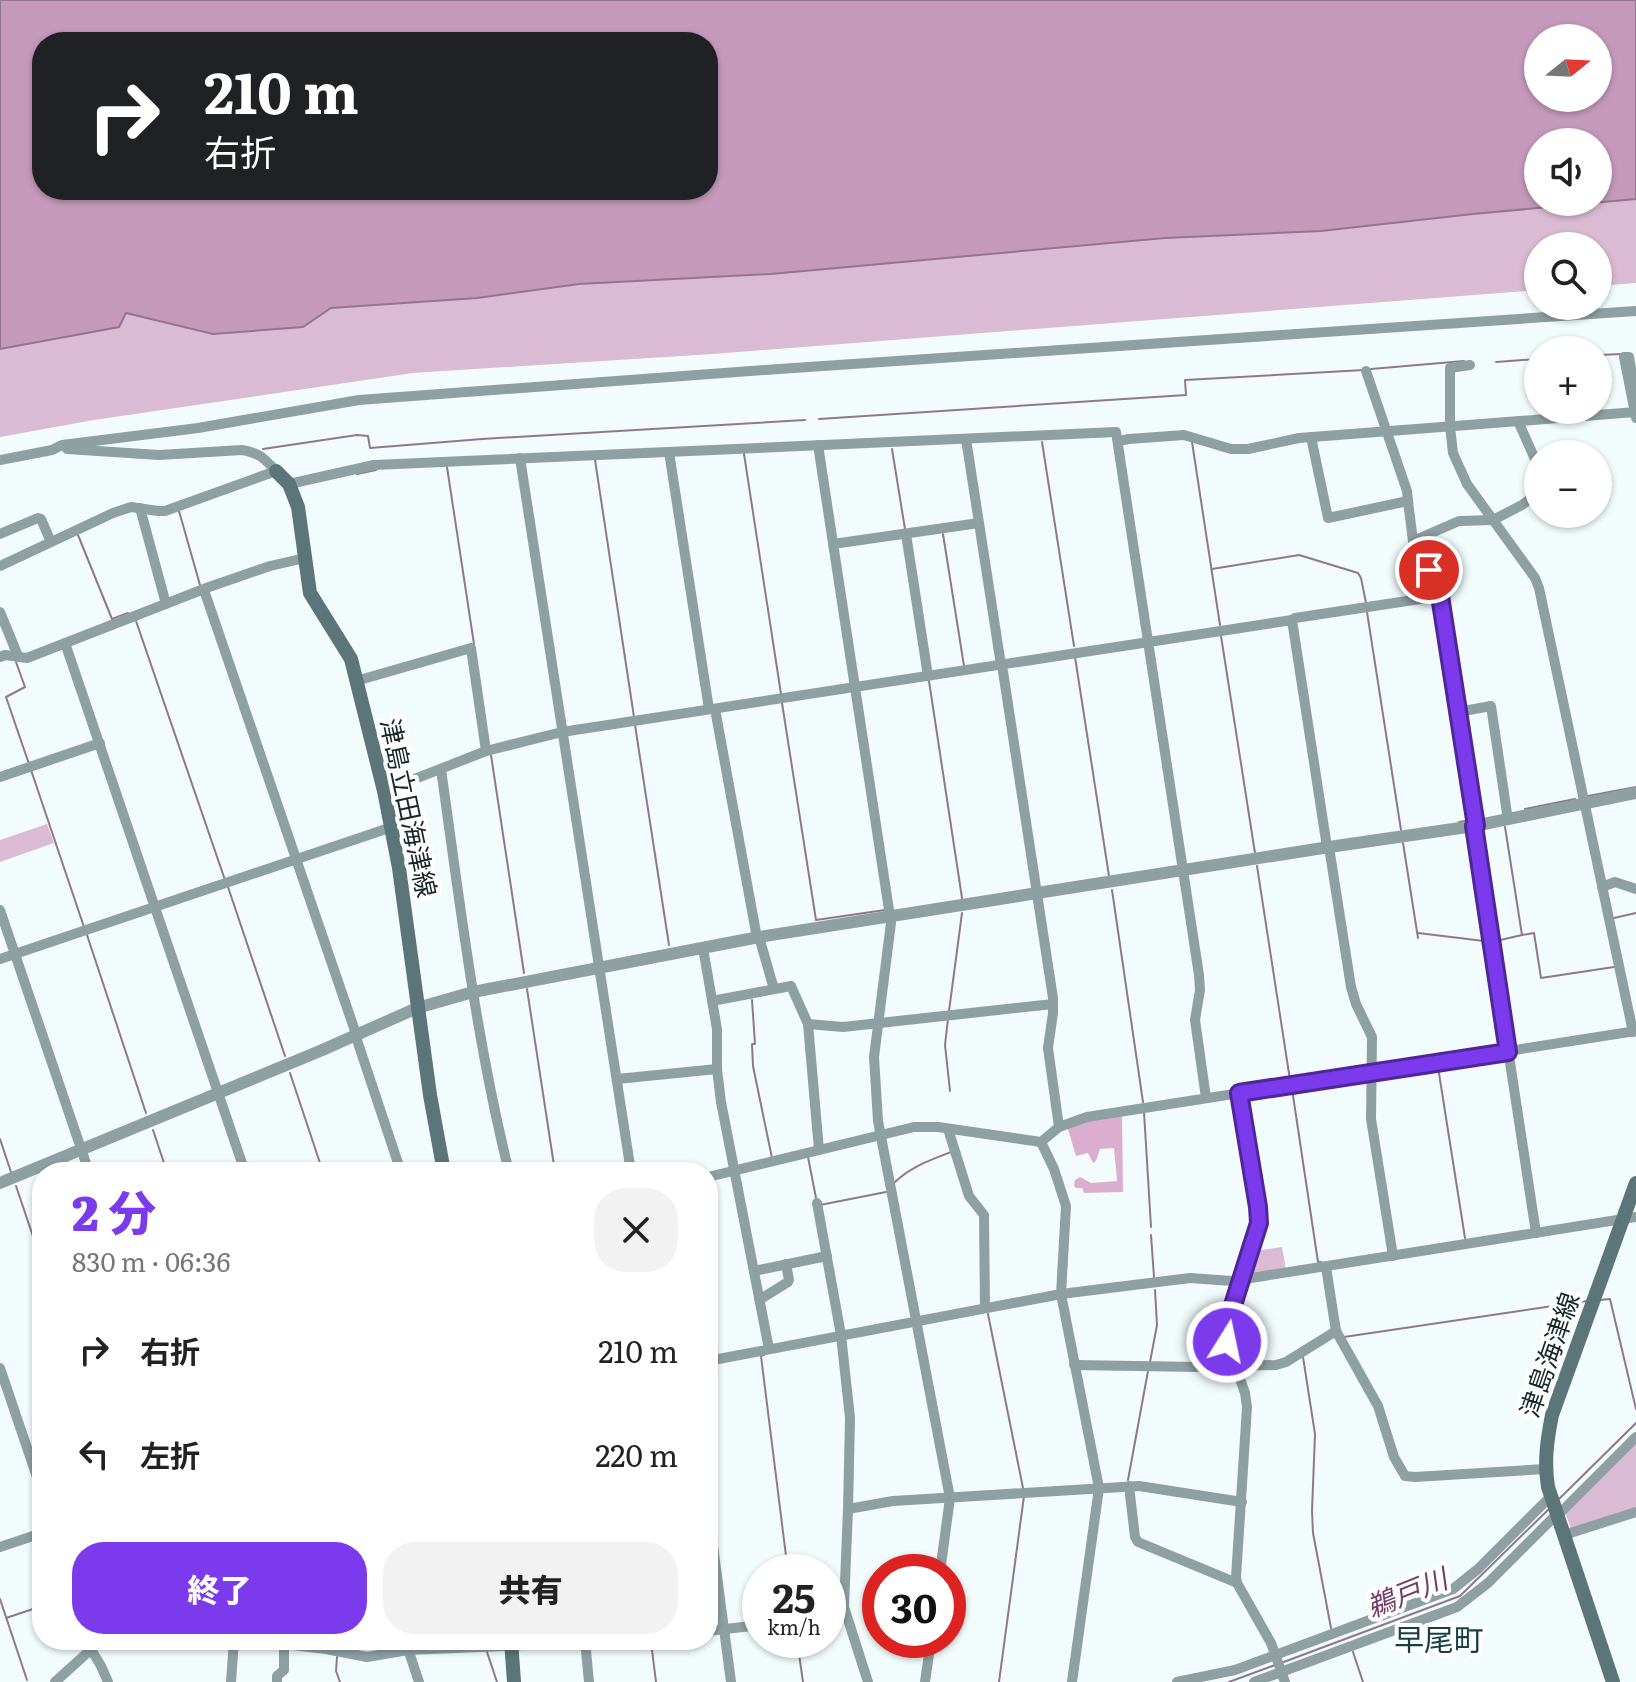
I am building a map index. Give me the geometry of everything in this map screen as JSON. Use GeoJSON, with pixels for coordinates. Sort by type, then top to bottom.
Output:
{"type":"FeatureCollection","features":[{"type":"Feature","properties":{"kind":"main road","name":"津島立田海津線"},"geometry":{"type":"LineString","coordinates":[[276,471],[289,484],[298,507],[310,593],[351,659],[384,791],[399,868],[417,1008],[442,1162]]}},
{"type":"Feature","properties":{"kind":"main road","name":"津島海津線"},"geometry":{"type":"LineString","coordinates":[[1613,1682],[1545,1469],[1552,1415],[1629,1219],[1636,1183]]}},
{"type":"Feature","properties":{"kind":"main road"},"geometry":{"type":"LineString","coordinates":[[512,1650],[514,1682]]}},
{"type":"Feature","properties":{"kind":"street"},"geometry":{"type":"LineString","coordinates":[[0,460],[52,450],[62,445],[198,428],[359,400],[1636,311]]}},
{"type":"Feature","properties":{"kind":"street"},"geometry":{"type":"LineString","coordinates":[[1118,441],[1184,435],[1231,449],[1248,449],[1284,440],[1386,429],[1450,427],[1635,408],[1629,357],[1626,357]]}},
{"type":"Feature","properties":{"kind":"street"},"geometry":{"type":"LineString","coordinates":[[718,1175],[914,1127],[1041,1142],[1059,1127],[1087,1117],[1634,1032],[1539,588],[1535,578],[1467,484],[1453,453],[1450,368],[1470,365]]}},
{"type":"Feature","properties":{"kind":"street"},"geometry":{"type":"LineString","coordinates":[[1366,371],[1407,491],[1413,541],[1440,596],[1536,1233]]}},
{"type":"Feature","properties":{"kind":"street"},"geometry":{"type":"LineString","coordinates":[[1518,421],[1526,440]]}},
{"type":"Feature","properties":{"kind":"street"},"geometry":{"type":"LineString","coordinates":[[289,484],[374,465],[1116,432],[1199,975],[1195,1020],[1206,1098]]}},
{"type":"Feature","properties":{"kind":"street"},"geometry":{"type":"LineString","coordinates":[[1311,437],[1328,518],[1408,501]]}},
{"type":"Feature","properties":{"kind":"street"},"geometry":{"type":"LineString","coordinates":[[966,439],[1053,1004],[1048,1048],[1059,1127]]}},
{"type":"Feature","properties":{"kind":"street"},"geometry":{"type":"LineString","coordinates":[[0,566],[113,513],[131,507],[165,511],[276,471],[264,458],[242,450],[159,455],[83,451],[62,445]]}},
{"type":"Feature","properties":{"kind":"street"},"geometry":{"type":"LineString","coordinates":[[818,445],[891,923],[874,1057],[879,1136],[950,1498],[942,1554]]}},
{"type":"Feature","properties":{"kind":"street"},"geometry":{"type":"LineString","coordinates":[[669,452],[712,709],[758,938],[774,989]]}},
{"type":"Feature","properties":{"kind":"street"},"geometry":{"type":"LineString","coordinates":[[520,458],[629,1162]]}},
{"type":"Feature","properties":{"kind":"street"},"geometry":{"type":"LineString","coordinates":[[1413,541],[1459,521],[1493,520],[1524,504]]}},
{"type":"Feature","properties":{"kind":"street"},"geometry":{"type":"LineString","coordinates":[[140,508],[166,604]]}},
{"type":"Feature","properties":{"kind":"street"},"geometry":{"type":"LineString","coordinates":[[0,534],[38,518],[51,542]]}},
{"type":"Feature","properties":{"kind":"street"},"geometry":{"type":"LineString","coordinates":[[833,544],[979,523]]}},
{"type":"Feature","properties":{"kind":"street"},"geometry":{"type":"LineString","coordinates":[[906,534],[928,676]]}},
{"type":"Feature","properties":{"kind":"street"},"geometry":{"type":"LineString","coordinates":[[0,657],[27,658],[270,566],[305,558]]}},
{"type":"Feature","properties":{"kind":"street"},"geometry":{"type":"LineString","coordinates":[[204,590],[398,1162]]}},
{"type":"Feature","properties":{"kind":"street"},"geometry":{"type":"LineString","coordinates":[[384,791],[486,751],[562,732],[1440,596]]}},
{"type":"Feature","properties":{"kind":"street"},"geometry":{"type":"LineString","coordinates":[[0,612],[18,656]]}},
{"type":"Feature","properties":{"kind":"street"},"geometry":{"type":"LineString","coordinates":[[1292,620],[1351,987],[1372,1037],[1371,1119],[1393,1256]]}},
{"type":"Feature","properties":{"kind":"street"},"geometry":{"type":"LineString","coordinates":[[65,643],[242,1162]]}},
{"type":"Feature","properties":{"kind":"street"},"geometry":{"type":"LineString","coordinates":[[356,681],[471,648],[486,751]]}},
{"type":"Feature","properties":{"kind":"street"},"geometry":{"type":"LineString","coordinates":[[1458,712],[1491,706],[1508,820]]}},
{"type":"Feature","properties":{"kind":"street"},"geometry":{"type":"LineString","coordinates":[[0,777],[100,743]]}},
{"type":"Feature","properties":{"kind":"street"},"geometry":{"type":"LineString","coordinates":[[441,769],[473,992],[506,1162]]}},
{"type":"Feature","properties":{"kind":"street"},"geometry":{"type":"LineString","coordinates":[[50,1162],[417,1008],[473,992],[758,938],[1475,826],[1636,793]]}},
{"type":"Feature","properties":{"kind":"street"},"geometry":{"type":"LineString","coordinates":[[0,959],[392,827]]}},
{"type":"Feature","properties":{"kind":"street"},"geometry":{"type":"LineString","coordinates":[[1602,887],[1615,882],[1636,889]]}},
{"type":"Feature","properties":{"kind":"street"},"geometry":{"type":"LineString","coordinates":[[0,910],[86,1162]]}},
{"type":"Feature","properties":{"kind":"street"},"geometry":{"type":"LineString","coordinates":[[703,948],[717,1029],[721,1102],[769,1349]]}},
{"type":"Feature","properties":{"kind":"street"},"geometry":{"type":"LineString","coordinates":[[712,1001],[791,986],[808,1024],[819,1150]]}},
{"type":"Feature","properties":{"kind":"street"},"geometry":{"type":"LineString","coordinates":[[808,1024],[843,1027],[1053,1004]]}},
{"type":"Feature","properties":{"kind":"street"},"geometry":{"type":"LineString","coordinates":[[617,1079],[717,1069]]}},
{"type":"Feature","properties":{"kind":"street"},"geometry":{"type":"LineString","coordinates":[[1239,1093],[1259,1223],[1227,1324],[1227,1342],[1247,1407],[1237,1583],[1271,1643],[1282,1675]]}},
{"type":"Feature","properties":{"kind":"street"},"geometry":{"type":"LineString","coordinates":[[948,1129],[969,1196],[984,1215],[985,1308]]}},
{"type":"Feature","properties":{"kind":"street"},"geometry":{"type":"LineString","coordinates":[[1041,1142],[1066,1206],[1061,1294],[1099,1488],[1072,1682]]}},
{"type":"Feature","properties":{"kind":"street"},"geometry":{"type":"LineString","coordinates":[[0,1183],[32,1170]]}},
{"type":"Feature","properties":{"kind":"street"},"geometry":{"type":"LineString","coordinates":[[817,1203],[841,1335],[850,1418],[846,1558]]}},
{"type":"Feature","properties":{"kind":"street"},"geometry":{"type":"LineString","coordinates":[[718,1359],[1061,1294],[1190,1278],[1242,1280],[1629,1219]]}},
{"type":"Feature","properties":{"kind":"street"},"geometry":{"type":"LineString","coordinates":[[754,1271],[827,1256]]}},
{"type":"Feature","properties":{"kind":"street"},"geometry":{"type":"LineString","coordinates":[[759,1298],[788,1282],[786,1264]]}},
{"type":"Feature","properties":{"kind":"street"},"geometry":{"type":"LineString","coordinates":[[1326,1267],[1336,1331],[1378,1406],[1394,1457],[1405,1476],[1545,1469]]}},
{"type":"Feature","properties":{"kind":"street"},"geometry":{"type":"LineString","coordinates":[[1074,1365],[1279,1365],[1336,1331]]}},
{"type":"Feature","properties":{"kind":"street"},"geometry":{"type":"LineString","coordinates":[[0,1368],[32,1462]]}},
{"type":"Feature","properties":{"kind":"street"},"geometry":{"type":"LineString","coordinates":[[1177,1682],[1235,1670],[1453,1589],[1636,1437]]}},
{"type":"Feature","properties":{"kind":"street"},"geometry":{"type":"LineString","coordinates":[[848,1509],[893,1501],[1129,1486],[1149,1486],[1242,1502]]}},
{"type":"Feature","properties":{"kind":"street"},"geometry":{"type":"LineString","coordinates":[[1129,1486],[1138,1542],[1237,1583]]}},
{"type":"Feature","properties":{"kind":"street"},"geometry":{"type":"LineString","coordinates":[[1254,1682],[1282,1675],[1464,1603],[1488,1583],[1555,1507]]}},
{"type":"Feature","properties":{"kind":"street"},"geometry":{"type":"LineString","coordinates":[[1564,1535],[1636,1512]]}},
{"type":"Feature","properties":{"kind":"street"},"geometry":{"type":"LineString","coordinates":[[0,1547],[32,1536]]}},
{"type":"Feature","properties":{"kind":"street"},"geometry":{"type":"LineString","coordinates":[[718,1584],[731,1682]]}},
{"type":"Feature","properties":{"kind":"street"},"geometry":{"type":"LineString","coordinates":[[846,1615],[868,1682]]}},
{"type":"Feature","properties":{"kind":"street"},"geometry":{"type":"LineString","coordinates":[[718,1630],[742,1627]]}},
{"type":"Feature","properties":{"kind":"street"},"geometry":{"type":"LineString","coordinates":[[55,1682],[90,1650]]}},
{"type":"Feature","properties":{"kind":"street"},"geometry":{"type":"LineString","coordinates":[[99,1650],[108,1682]]}},
{"type":"Feature","properties":{"kind":"street"},"geometry":{"type":"LineString","coordinates":[[231,1682],[233,1650]]}},
{"type":"Feature","properties":{"kind":"street"},"geometry":{"type":"LineString","coordinates":[[277,1682],[277,1676],[284,1670],[281,1650]]}},
{"type":"Feature","properties":{"kind":"street"},"geometry":{"type":"LineString","coordinates":[[331,1650],[367,1657],[390,1650]]}},
{"type":"Feature","properties":{"kind":"street"},"geometry":{"type":"LineString","coordinates":[[408,1650],[419,1682]]}},
{"type":"Feature","properties":{"kind":"street"},"geometry":{"type":"LineString","coordinates":[[586,1650],[589,1682]]}},
{"type":"Feature","properties":{"kind":"street"},"geometry":{"type":"LineString","coordinates":[[925,1682],[928,1658]]}},
{"type":"Feature","properties":{"kind":"shaded area"},"geometry":{"type":"Polygon","coordinates":[[[0,0],[1636,0],[1636,199],[1612,201],[1612,128],[1524,128],[1524,209],[1321,231],[1165,238],[771,274],[579,284],[477,298],[331,308],[303,327],[213,334],[126,313],[119,327],[0,349],[0,0]]]}},
{"type":"Feature","properties":{"kind":"shaded area"},"geometry":{"type":"Polygon","coordinates":[[[1636,199],[1636,283],[1612,285],[1612,232],[1524,232],[1524,291],[713,354],[413,373],[94,420],[0,437],[0,349],[55,339],[126,313],[213,334],[303,327],[331,308],[477,298],[579,284],[771,274],[1165,238],[1321,231],[1524,209],[1524,216],[1612,216],[1612,201],[1636,199]]]}},
{"type":"Feature","properties":{"kind":"shaded area"},"geometry":{"type":"Polygon","coordinates":[[[47,824],[54,843],[0,862],[0,840],[47,824]]]}},
{"type":"Feature","properties":{"kind":"shaded area"},"geometry":{"type":"Polygon","coordinates":[[[1122,1114],[1123,1192],[1084,1193],[1082,1188],[1074,1186],[1075,1180],[1080,1177],[1091,1183],[1117,1181],[1114,1148],[1100,1149],[1093,1163],[1088,1153],[1076,1156],[1067,1126],[1122,1114]]]}},
{"type":"Feature","properties":{"kind":"shaded area"},"geometry":{"type":"Polygon","coordinates":[[[1282,1247],[1286,1270],[1246,1276],[1253,1251],[1282,1247]]]}},
{"type":"Feature","properties":{"kind":"shaded area"},"geometry":{"type":"Polygon","coordinates":[[[1636,1441],[1636,1507],[1571,1529],[1565,1512],[1636,1441]]]}},
{"type":"Feature","properties":{"kind":"waterway"},"geometry":{"type":"LineString","coordinates":[[1612,354],[1623,354]]}},
{"type":"Feature","properties":{"kind":"waterway"},"geometry":{"type":"LineString","coordinates":[[1496,362],[1524,360]]}},
{"type":"Feature","properties":{"kind":"waterway"},"geometry":{"type":"LineString","coordinates":[[1371,369],[1464,361]]}},
{"type":"Feature","properties":{"kind":"waterway"},"geometry":{"type":"LineString","coordinates":[[819,419],[1186,395],[1185,380],[1364,370]]}},
{"type":"Feature","properties":{"kind":"waterway"},"geometry":{"type":"LineString","coordinates":[[263,449],[357,435],[368,436],[370,448],[805,420]]}},
{"type":"Feature","properties":{"kind":"waterway"},"geometry":{"type":"LineString","coordinates":[[1042,442],[1074,646]]}},
{"type":"Feature","properties":{"kind":"waterway"},"geometry":{"type":"LineString","coordinates":[[1192,442],[1220,625]]}},
{"type":"Feature","properties":{"kind":"waterway"},"geometry":{"type":"LineString","coordinates":[[892,449],[905,529]]}},
{"type":"Feature","properties":{"kind":"waterway"},"geometry":{"type":"LineString","coordinates":[[744,454],[781,694]]}},
{"type":"Feature","properties":{"kind":"waterway"},"geometry":{"type":"LineString","coordinates":[[595,460],[634,717]]}},
{"type":"Feature","properties":{"kind":"waterway"},"geometry":{"type":"LineString","coordinates":[[447,467],[474,644]]}},
{"type":"Feature","properties":{"kind":"waterway"},"geometry":{"type":"LineString","coordinates":[[357,474],[376,470]]}},
{"type":"Feature","properties":{"kind":"waterway"},"geometry":{"type":"LineString","coordinates":[[179,511],[200,585]]}},
{"type":"Feature","properties":{"kind":"waterway"},"geometry":{"type":"LineString","coordinates":[[943,534],[964,666]]}},
{"type":"Feature","properties":{"kind":"waterway"},"geometry":{"type":"LineString","coordinates":[[78,535],[112,619],[128,613]]}},
{"type":"Feature","properties":{"kind":"waterway"},"geometry":{"type":"LineString","coordinates":[[1212,569],[1299,555],[1358,573],[1366,603]]}},
{"type":"Feature","properties":{"kind":"waterway"},"geometry":{"type":"LineString","coordinates":[[1367,612],[1401,830]]}},
{"type":"Feature","properties":{"kind":"waterway"},"geometry":{"type":"LineString","coordinates":[[136,621],[225,880]]}},
{"type":"Feature","properties":{"kind":"waterway"},"geometry":{"type":"LineString","coordinates":[[1221,636],[1255,853]]}},
{"type":"Feature","properties":{"kind":"waterway"},"geometry":{"type":"LineString","coordinates":[[1075,657],[1109,876]]}},
{"type":"Feature","properties":{"kind":"waterway"},"geometry":{"type":"LineString","coordinates":[[16,662],[25,687],[6,697],[29,764]]}},
{"type":"Feature","properties":{"kind":"waterway"},"geometry":{"type":"LineString","coordinates":[[929,681],[962,898]]}},
{"type":"Feature","properties":{"kind":"waterway"},"geometry":{"type":"LineString","coordinates":[[782,703],[816,920],[885,910]]}},
{"type":"Feature","properties":{"kind":"waterway"},"geometry":{"type":"LineString","coordinates":[[635,725],[669,945]]}},
{"type":"Feature","properties":{"kind":"waterway"},"geometry":{"type":"LineString","coordinates":[[491,755],[524,973]]}},
{"type":"Feature","properties":{"kind":"waterway"},"geometry":{"type":"LineString","coordinates":[[31,770],[84,927]]}},
{"type":"Feature","properties":{"kind":"waterway"},"geometry":{"type":"LineString","coordinates":[[1588,796],[1636,787]]}},
{"type":"Feature","properties":{"kind":"waterway"},"geometry":{"type":"LineString","coordinates":[[1525,809],[1575,799]]}},
{"type":"Feature","properties":{"kind":"waterway"},"geometry":{"type":"LineString","coordinates":[[1459,822],[1470,820]]}},
{"type":"Feature","properties":{"kind":"waterway"},"geometry":{"type":"LineString","coordinates":[[1505,827],[1522,935],[1534,933],[1541,978],[1614,967]]}},
{"type":"Feature","properties":{"kind":"waterway"},"geometry":{"type":"LineString","coordinates":[[1403,843],[1418,938]]}},
{"type":"Feature","properties":{"kind":"waterway"},"geometry":{"type":"LineString","coordinates":[[1257,866],[1290,1080]]}},
{"type":"Feature","properties":{"kind":"waterway"},"geometry":{"type":"LineString","coordinates":[[228,887],[285,1056]]}},
{"type":"Feature","properties":{"kind":"waterway"},"geometry":{"type":"LineString","coordinates":[[1112,890],[1143,1102]]}},
{"type":"Feature","properties":{"kind":"waterway"},"geometry":{"type":"LineString","coordinates":[[949,1011],[962,913]]}},
{"type":"Feature","properties":{"kind":"waterway"},"geometry":{"type":"LineString","coordinates":[[1614,918],[1636,913]]}},
{"type":"Feature","properties":{"kind":"waterway"},"geometry":{"type":"LineString","coordinates":[[1418,933],[1484,941]]}},
{"type":"Feature","properties":{"kind":"waterway"},"geometry":{"type":"LineString","coordinates":[[87,935],[146,1113]]}},
{"type":"Feature","properties":{"kind":"waterway"},"geometry":{"type":"LineString","coordinates":[[1496,941],[1522,935]]}},
{"type":"Feature","properties":{"kind":"waterway"},"geometry":{"type":"LineString","coordinates":[[527,989],[553,1162]]}},
{"type":"Feature","properties":{"kind":"waterway"},"geometry":{"type":"LineString","coordinates":[[752,1000],[753,1066],[772,1158]]}},
{"type":"Feature","properties":{"kind":"waterway"},"geometry":{"type":"LineString","coordinates":[[948,1019],[945,1045],[950,1091]]}},
{"type":"Feature","properties":{"kind":"waterway"},"geometry":{"type":"LineString","coordinates":[[1438,1067],[1465,1238]]}},
{"type":"Feature","properties":{"kind":"waterway"},"geometry":{"type":"LineString","coordinates":[[290,1073],[320,1162]]}},
{"type":"Feature","properties":{"kind":"waterway"},"geometry":{"type":"LineString","coordinates":[[1292,1089],[1318,1262],[1321,1262]]}},
{"type":"Feature","properties":{"kind":"waterway"},"geometry":{"type":"LineString","coordinates":[[1144,1112],[1151,1227]]}},
{"type":"Feature","properties":{"kind":"waterway"},"geometry":{"type":"LineString","coordinates":[[153,1130],[164,1162]]}},
{"type":"Feature","properties":{"kind":"waterway"},"geometry":{"type":"LineString","coordinates":[[0,1139],[11,1172]]}},
{"type":"Feature","properties":{"kind":"waterway"},"geometry":{"type":"LineString","coordinates":[[894,1183],[914,1168],[951,1152]]}},
{"type":"Feature","properties":{"kind":"waterway"},"geometry":{"type":"LineString","coordinates":[[808,1157],[816,1198]]}},
{"type":"Feature","properties":{"kind":"waterway"},"geometry":{"type":"LineString","coordinates":[[16,1186],[32,1233]]}},
{"type":"Feature","properties":{"kind":"waterway"},"geometry":{"type":"LineString","coordinates":[[820,1205],[886,1192]]}},
{"type":"Feature","properties":{"kind":"waterway"},"geometry":{"type":"LineString","coordinates":[[1151,1235],[1154,1277]]}},
{"type":"Feature","properties":{"kind":"waterway"},"geometry":{"type":"LineString","coordinates":[[1150,1362],[1157,1325],[1155,1290]]}},
{"type":"Feature","properties":{"kind":"waterway"},"geometry":{"type":"LineString","coordinates":[[1599,1300],[1610,1299],[1636,1409]]}},
{"type":"Feature","properties":{"kind":"waterway"},"geometry":{"type":"LineString","coordinates":[[1344,1337],[1587,1301]]}},
{"type":"Feature","properties":{"kind":"waterway"},"geometry":{"type":"LineString","coordinates":[[988,1314],[1023,1488]]}},
{"type":"Feature","properties":{"kind":"waterway"},"geometry":{"type":"LineString","coordinates":[[764,1355],[761,1356],[786,1554]]}},
{"type":"Feature","properties":{"kind":"waterway"},"geometry":{"type":"LineString","coordinates":[[1303,1357],[1315,1434],[1313,1533],[1331,1628]]}},
{"type":"Feature","properties":{"kind":"waterway"},"geometry":{"type":"LineString","coordinates":[[1128,1480],[1148,1371]]}},
{"type":"Feature","properties":{"kind":"waterway","name":"鵜戸川"},"geometry":{"type":"LineString","coordinates":[[1557,1501],[1636,1423]]}},
{"type":"Feature","properties":{"kind":"waterway"},"geometry":{"type":"LineString","coordinates":[[999,1682],[1024,1496]]}},
{"type":"Feature","properties":{"kind":"waterway","name":"鵜戸川"},"geometry":{"type":"LineString","coordinates":[[1281,1663],[1460,1596],[1550,1508]]}},
{"type":"Feature","properties":{"kind":"waterway"},"geometry":{"type":"LineString","coordinates":[[0,1599],[27,1680]]}},
{"type":"Feature","properties":{"kind":"waterway"},"geometry":{"type":"LineString","coordinates":[[6,1618],[32,1609]]}},
{"type":"Feature","properties":{"kind":"waterway"},"geometry":{"type":"LineString","coordinates":[[652,1650],[656,1682]]}},
{"type":"Feature","properties":{"kind":"waterway"},"geometry":{"type":"LineString","coordinates":[[487,1652],[497,1682]]}},
{"type":"Feature","properties":{"kind":"waterway"},"geometry":{"type":"LineString","coordinates":[[1353,1652],[1363,1682]]}},
{"type":"Feature","properties":{"kind":"waterway"},"geometry":{"type":"LineString","coordinates":[[337,1657],[336,1671],[340,1682]]}},
{"type":"Feature","properties":{"kind":"waterway"},"geometry":{"type":"LineString","coordinates":[[800,1658],[803,1682]]}},
{"type":"Feature","properties":{"kind":"waterway","name":"鵜戸川"},"geometry":{"type":"LineString","coordinates":[[1229,1682],[1275,1665]]}},
{"type":"Feature","properties":{"kind":"district","name":"早尾町"},"geometry":{"type":"Point","coordinates":[1439,1641]}},
{"type":"Feature","properties":{"kind":"route"},"geometry":{"type":"LineString","coordinates":[[1227,1342],[1227,1324],[1259,1223],[1239,1093],[1508,1052],[1440,596],[1429,570]]}}]}
